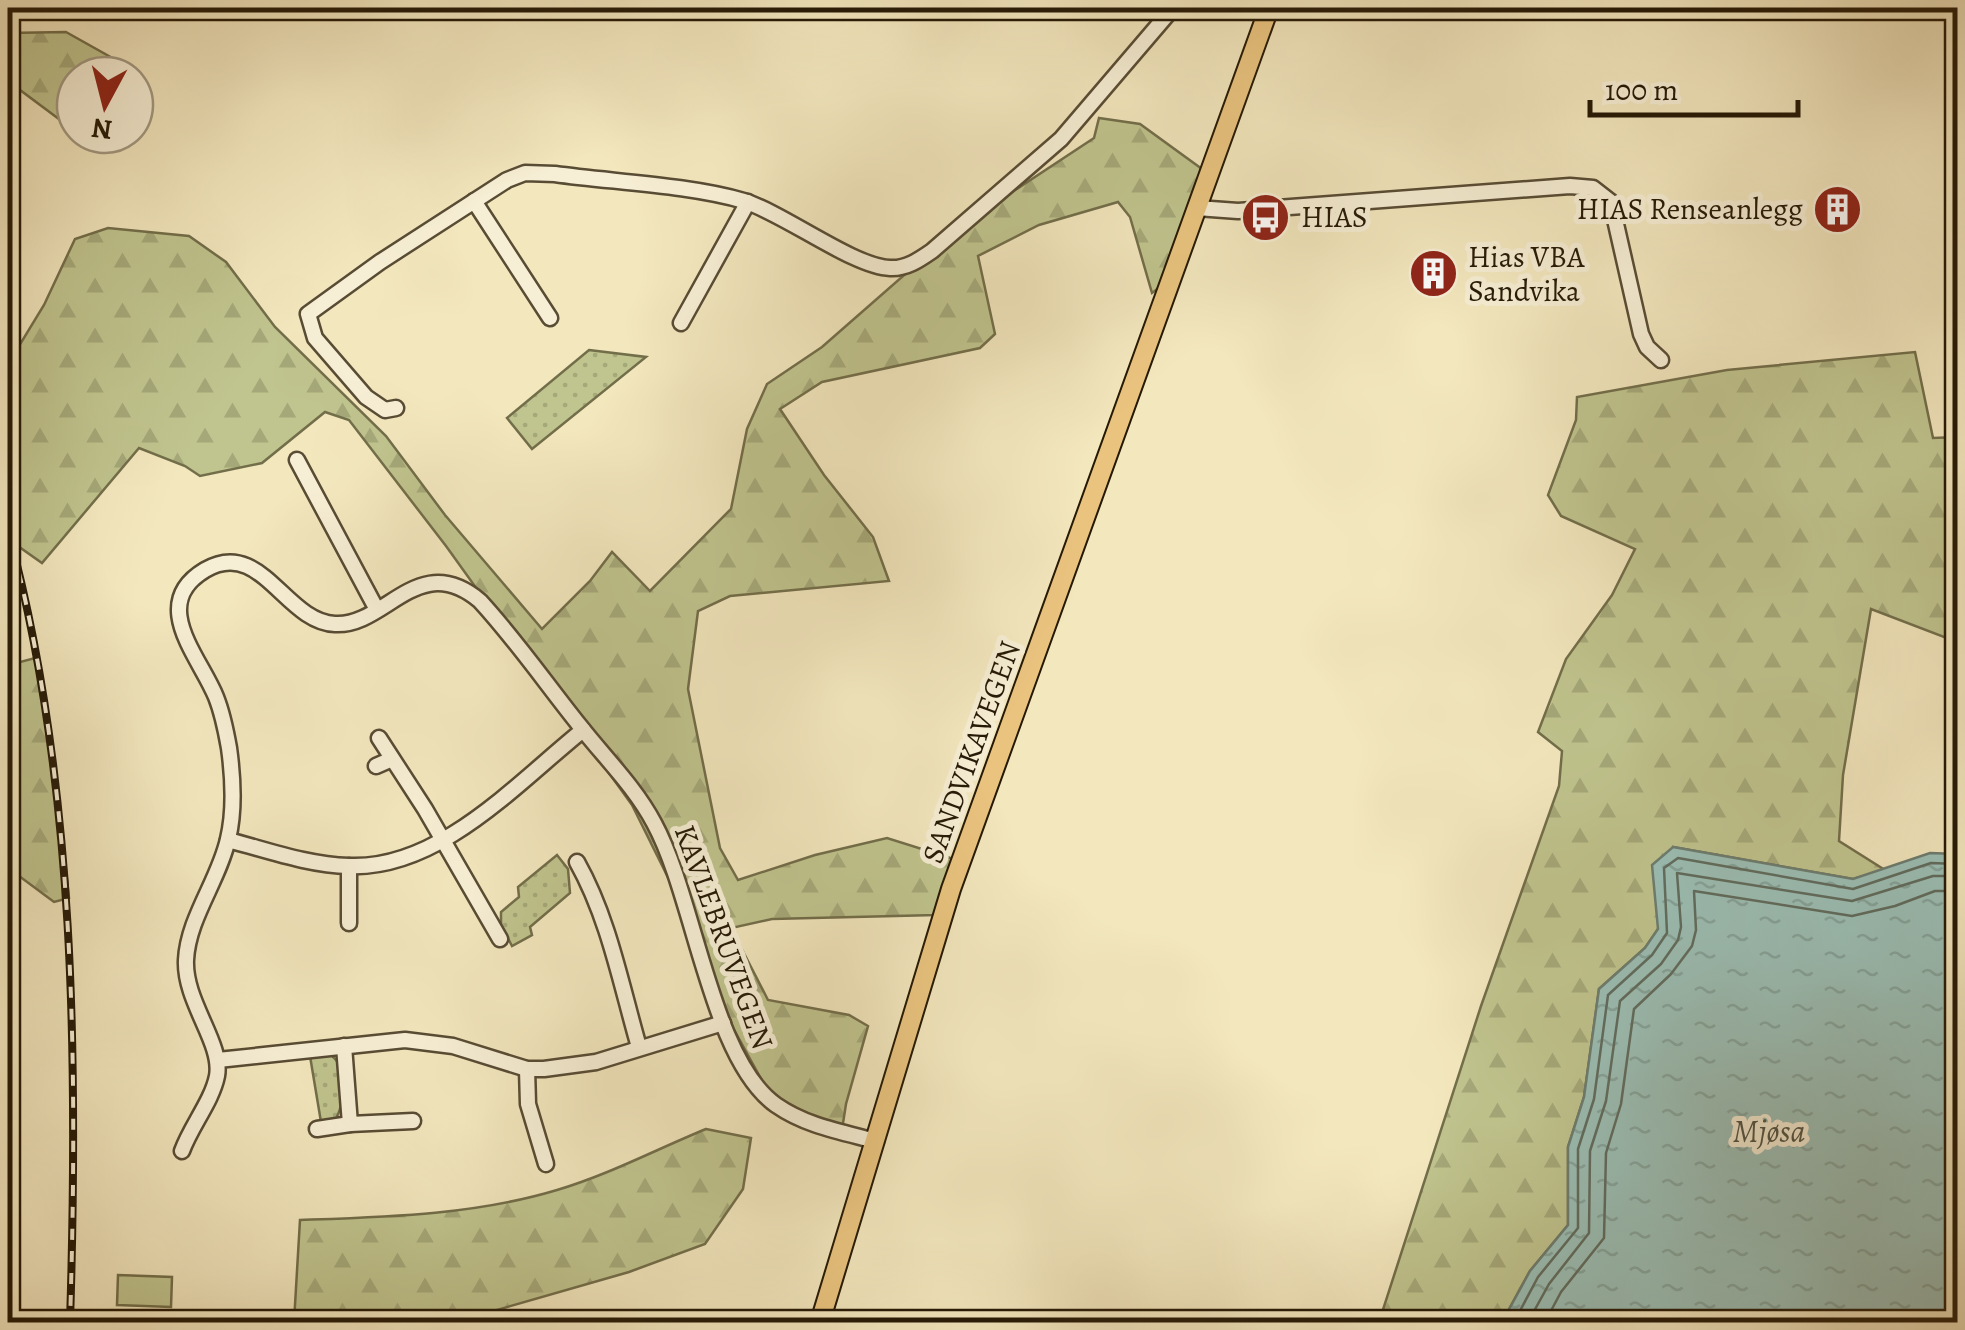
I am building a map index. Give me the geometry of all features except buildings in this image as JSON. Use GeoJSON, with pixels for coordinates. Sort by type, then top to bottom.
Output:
{"type":"FeatureCollection","features":[{"type":"Feature","properties":{"kind":"main road","name":"SANDVIKAVEGEN"},"geometry":{"type":"LineString","coordinates":[[820,1322],[951,889],[1269,8]]}},
{"type":"Feature","properties":{"kind":"street"},"geometry":{"type":"LineString","coordinates":[[396,408],[385,410],[366,397],[311,332],[308,314],[380,262],[515,176],[540,173],[748,202],[871,263],[890,268],[916,262],[1061,139],[1172,8]]}},
{"type":"Feature","properties":{"kind":"street"},"geometry":{"type":"LineString","coordinates":[[1197,208],[1238,211],[1570,186],[1593,188],[1611,202],[1641,334],[1646,347],[1661,360]]}},
{"type":"Feature","properties":{"kind":"street"},"geometry":{"type":"LineString","coordinates":[[474,201],[550,318]]}},
{"type":"Feature","properties":{"kind":"street"},"geometry":{"type":"LineString","coordinates":[[681,323],[748,202]]}},
{"type":"Feature","properties":{"kind":"street"},"geometry":{"type":"LineString","coordinates":[[298,460],[376,608]]}},
{"type":"Feature","properties":{"kind":"street","name":"KAVLEBRUVEGEN"},"geometry":{"type":"LineString","coordinates":[[218,1060],[188,991],[186,971],[191,936],[228,840],[232,770],[216,696],[180,627],[185,592],[206,570],[239,563],[260,573],[310,618],[338,624],[354,621],[422,585],[445,584],[465,590],[486,607],[638,797],[666,846],[723,1023],[744,1071],[768,1098],[802,1119],[876,1142]]}},
{"type":"Feature","properties":{"kind":"street"},"geometry":{"type":"LineString","coordinates":[[228,840],[349,866],[385,864],[416,855],[444,841],[582,730]]}},
{"type":"Feature","properties":{"kind":"street"},"geometry":{"type":"LineString","coordinates":[[379,738],[500,939]]}},
{"type":"Feature","properties":{"kind":"street"},"geometry":{"type":"LineString","coordinates":[[376,766],[392,759]]}},
{"type":"Feature","properties":{"kind":"street"},"geometry":{"type":"LineString","coordinates":[[577,862],[582,886],[617,966],[639,1047]]}},
{"type":"Feature","properties":{"kind":"street"},"geometry":{"type":"LineString","coordinates":[[348,923],[349,866]]}},
{"type":"Feature","properties":{"kind":"street"},"geometry":{"type":"LineString","coordinates":[[182,1151],[216,1082],[218,1060],[383,1042],[427,1042],[526,1070],[584,1064],[723,1023]]}},
{"type":"Feature","properties":{"kind":"street"},"geometry":{"type":"LineString","coordinates":[[344,1046],[350,1124]]}},
{"type":"Feature","properties":{"kind":"street"},"geometry":{"type":"LineString","coordinates":[[526,1070],[528,1104],[546,1164]]}},
{"type":"Feature","properties":{"kind":"street"},"geometry":{"type":"LineString","coordinates":[[317,1130],[412,1120]]}},
{"type":"Feature","properties":{"kind":"green space"},"geometry":{"type":"Polygon","coordinates":[[[66,32],[107,55],[55,55],[55,116],[8,81],[8,33],[66,32]]]}},
{"type":"Feature","properties":{"kind":"green space"},"geometry":{"type":"Polygon","coordinates":[[[1099,118],[1140,124],[1202,169],[1168,281],[1152,293],[1130,217],[1118,202],[1039,225],[978,256],[995,334],[980,348],[822,382],[780,409],[824,475],[873,537],[889,581],[730,596],[698,611],[688,689],[720,848],[738,880],[815,855],[887,838],[957,860],[936,915],[772,919],[731,928],[768,1000],[849,1015],[868,1026],[841,1136],[778,1110],[732,1026],[704,950],[632,805],[446,546],[349,420],[325,412],[262,463],[200,476],[139,448],[42,563],[8,539],[8,364],[44,305],[75,239],[108,228],[189,236],[226,262],[275,327],[386,436],[445,515],[542,629],[590,581],[612,552],[650,591],[731,509],[747,429],[767,384],[822,347],[959,227],[1094,138],[1099,118]]]}},
{"type":"Feature","properties":{"kind":"green space"},"geometry":{"type":"Polygon","coordinates":[[[589,350],[646,357],[532,449],[507,418],[589,350]]]}},
{"type":"Feature","properties":{"kind":"green space"},"geometry":{"type":"Polygon","coordinates":[[[1915,352],[1933,438],[1957,437],[1957,642],[1871,609],[1843,775],[1839,841],[1885,870],[1853,879],[1673,847],[1658,929],[1645,948],[1599,989],[1584,1097],[1568,1147],[1568,1225],[1530,1271],[1502,1322],[1379,1322],[1481,1006],[1559,786],[1562,751],[1538,732],[1566,659],[1612,595],[1635,549],[1561,516],[1548,495],[1576,420],[1577,397],[1727,370],[1915,352]]]}},
{"type":"Feature","properties":{"kind":"green space"},"geometry":{"type":"Polygon","coordinates":[[[35,658],[53,749],[69,898],[54,902],[15,873],[8,851],[8,678],[20,662],[35,658]]]}},
{"type":"Feature","properties":{"kind":"green space"},"geometry":{"type":"Polygon","coordinates":[[[557,855],[568,869],[570,893],[530,927],[532,935],[512,946],[501,925],[501,912],[519,897],[518,887],[557,855]]]}},
{"type":"Feature","properties":{"kind":"green space"},"geometry":{"type":"Polygon","coordinates":[[[329,1054],[340,1067],[342,1103],[336,1119],[321,1122],[310,1056],[329,1054]]]}},
{"type":"Feature","properties":{"kind":"green space"},"geometry":{"type":"Polygon","coordinates":[[[706,1129],[751,1138],[743,1189],[705,1244],[629,1272],[455,1322],[294,1322],[300,1220],[430,1213],[526,1198],[595,1177],[706,1129]]]}},
{"type":"Feature","properties":{"kind":"green space"},"geometry":{"type":"Polygon","coordinates":[[[118,1275],[172,1277],[171,1307],[117,1305],[118,1275]]]}},
{"type":"Feature","properties":{"kind":"water","name":"Mjøsa"},"geometry":{"type":"Polygon","coordinates":[[[1673,847],[1853,879],[1930,853],[1957,854],[1957,1322],[1502,1322],[1530,1271],[1568,1225],[1568,1147],[1584,1097],[1599,989],[1645,948],[1658,929],[1652,865],[1673,847]]]}},
{"type":"Feature","properties":{"kind":"railway"},"geometry":{"type":"LineString","coordinates":[[8,530],[31,625],[48,723],[68,923],[73,1125],[70,1322]]}},
{"type":"Feature","properties":{"kind":"place","name":"HIAS Renseanlegg"},"geometry":{"type":"Point","coordinates":[1838,209]}},
{"type":"Feature","properties":{"kind":"place","name":"HIAS"},"geometry":{"type":"Point","coordinates":[1266,217]}},
{"type":"Feature","properties":{"kind":"place","name":"Hias VBA Sandvika"},"geometry":{"type":"Point","coordinates":[1433,274]}}]}
